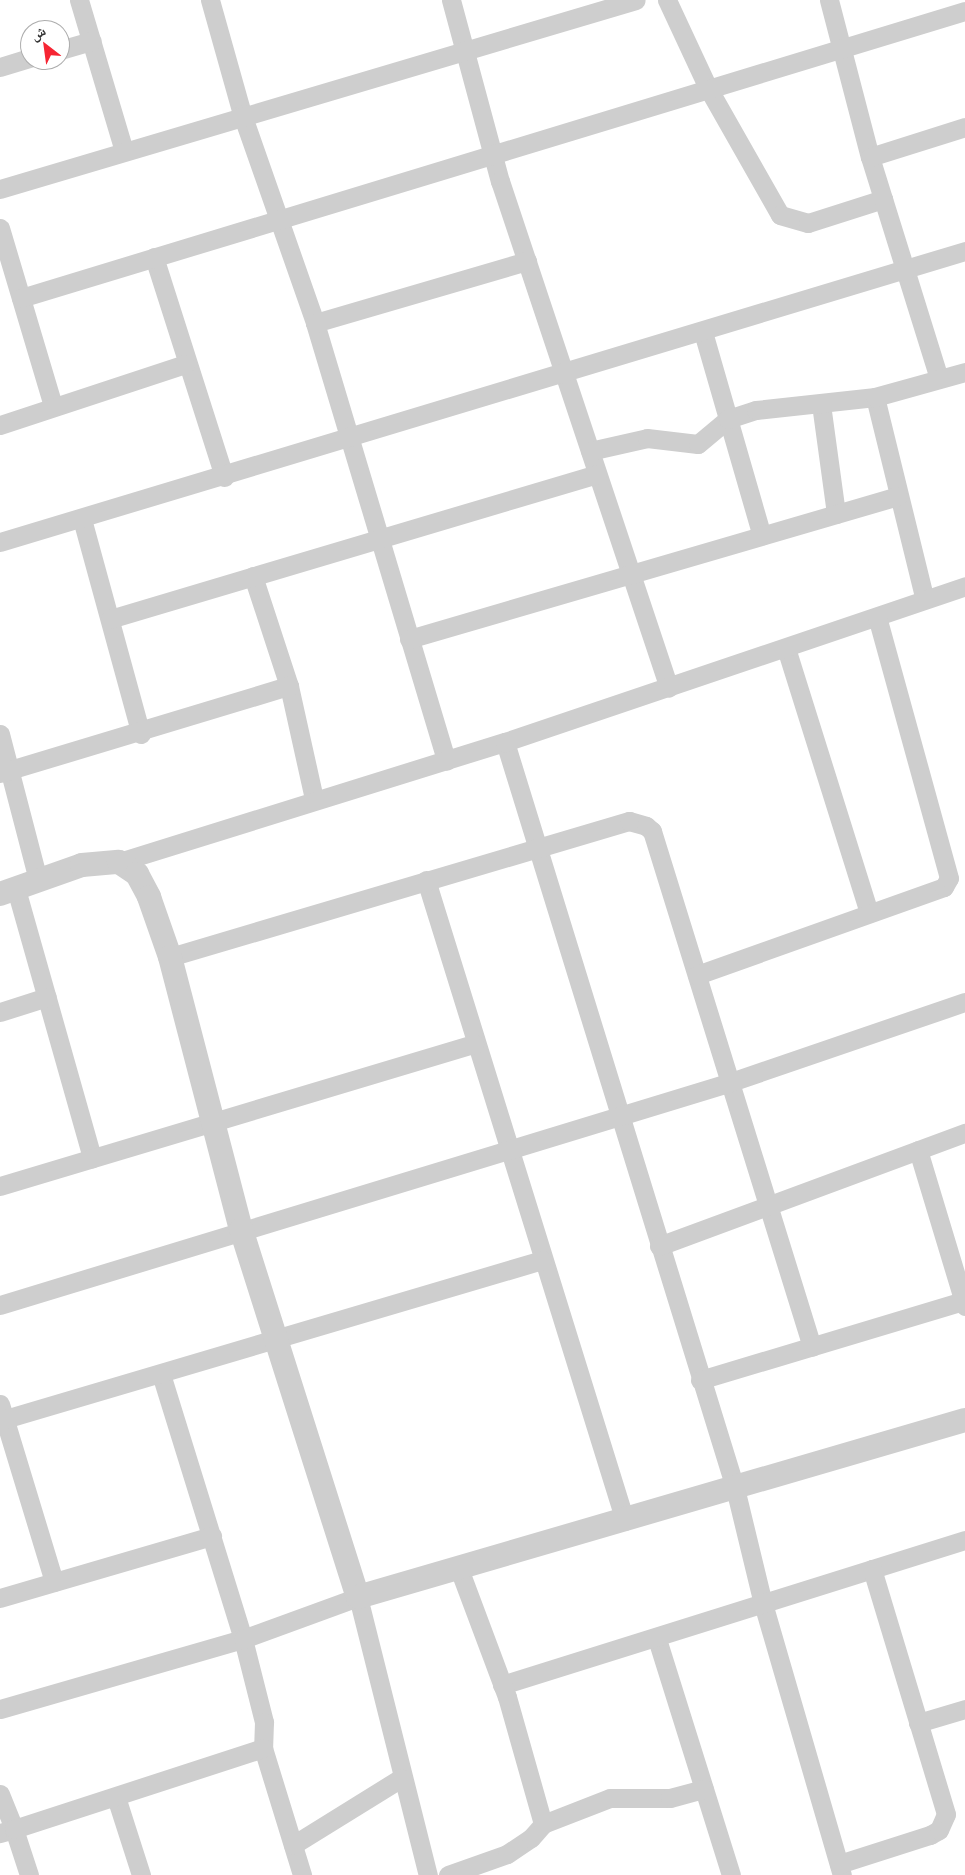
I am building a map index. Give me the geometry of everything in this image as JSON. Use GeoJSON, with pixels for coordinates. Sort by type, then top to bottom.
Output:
{"type":"FeatureCollection","features":[{"type":"Feature","properties":{"kind":"street"},"geometry":{"type":"LineString","coordinates":[[79,0],[124,151]]}},
{"type":"Feature","properties":{"kind":"street"},"geometry":{"type":"LineString","coordinates":[[210,0],[242,114],[282,219],[315,324],[446,761]]}},
{"type":"Feature","properties":{"kind":"street"},"geometry":{"type":"LineString","coordinates":[[451,0],[494,157],[669,688]]}},
{"type":"Feature","properties":{"kind":"street"},"geometry":{"type":"LineString","coordinates":[[0,189],[242,114],[465,52],[636,0]]}},
{"type":"Feature","properties":{"kind":"street"},"geometry":{"type":"LineString","coordinates":[[667,0],[708,88],[780,215],[808,223],[883,199]]}},
{"type":"Feature","properties":{"kind":"street"},"geometry":{"type":"LineString","coordinates":[[828,0],[843,46],[870,157],[939,378]]}},
{"type":"Feature","properties":{"kind":"street"},"geometry":{"type":"LineString","coordinates":[[21,298],[494,157],[843,46],[965,11]]}},
{"type":"Feature","properties":{"kind":"street"},"geometry":{"type":"LineString","coordinates":[[70,47],[92,41]]}},
{"type":"Feature","properties":{"kind":"street"},"geometry":{"type":"LineString","coordinates":[[0,66],[20,61]]}},
{"type":"Feature","properties":{"kind":"street"},"geometry":{"type":"LineString","coordinates":[[870,157],[965,127]]}},
{"type":"Feature","properties":{"kind":"street"},"geometry":{"type":"LineString","coordinates":[[0,228],[53,406]]}},
{"type":"Feature","properties":{"kind":"street"},"geometry":{"type":"LineString","coordinates":[[0,542],[224,477],[965,251]]}},
{"type":"Feature","properties":{"kind":"street"},"geometry":{"type":"LineString","coordinates":[[154,257],[185,364],[224,477]]}},
{"type":"Feature","properties":{"kind":"street"},"geometry":{"type":"LineString","coordinates":[[315,324],[527,261]]}},
{"type":"Feature","properties":{"kind":"street"},"geometry":{"type":"LineString","coordinates":[[703,332],[762,536]]}},
{"type":"Feature","properties":{"kind":"street"},"geometry":{"type":"LineString","coordinates":[[0,424],[185,364]]}},
{"type":"Feature","properties":{"kind":"street"},"geometry":{"type":"LineString","coordinates":[[590,451],[647,438],[698,444],[728,420],[756,410],[875,397],[965,372]]}},
{"type":"Feature","properties":{"kind":"street"},"geometry":{"type":"LineString","coordinates":[[875,397],[924,597]]}},
{"type":"Feature","properties":{"kind":"street"},"geometry":{"type":"LineString","coordinates":[[820,404],[836,514]]}},
{"type":"Feature","properties":{"kind":"street"},"geometry":{"type":"LineString","coordinates":[[110,619],[253,576],[380,541],[598,474]]}},
{"type":"Feature","properties":{"kind":"street"},"geometry":{"type":"LineString","coordinates":[[409,639],[632,576],[898,496]]}},
{"type":"Feature","properties":{"kind":"street"},"geometry":{"type":"LineString","coordinates":[[82,519],[141,734]]}},
{"type":"Feature","properties":{"kind":"street"},"geometry":{"type":"LineString","coordinates":[[253,576],[289,686],[314,799]]}},
{"type":"Feature","properties":{"kind":"street"},"geometry":{"type":"LineString","coordinates":[[92,1158],[47,997],[8,891],[82,865],[119,862],[314,799],[446,761],[877,617],[924,597],[965,586]]}},
{"type":"Feature","properties":{"kind":"street"},"geometry":{"type":"LineString","coordinates":[[697,975],[944,887],[949,878],[877,617]]}},
{"type":"Feature","properties":{"kind":"street"},"geometry":{"type":"LineString","coordinates":[[786,648],[869,913]]}},
{"type":"Feature","properties":{"kind":"street"},"geometry":{"type":"LineString","coordinates":[[5,772],[141,734],[289,686]]}},
{"type":"Feature","properties":{"kind":"street"},"geometry":{"type":"LineString","coordinates":[[0,734],[5,772],[38,880]]}},
{"type":"Feature","properties":{"kind":"street"},"geometry":{"type":"LineString","coordinates":[[505,742],[620,1113],[700,1380],[735,1488],[762,1600],[840,1870],[930,1835],[944,1823],[946,1814],[872,1569]]}},
{"type":"Feature","properties":{"kind":"street"},"geometry":{"type":"LineString","coordinates":[[170,957],[629,821],[646,826],[652,831],[812,1347]]}},
{"type":"Feature","properties":{"kind":"street"},"geometry":{"type":"LineString","coordinates":[[119,862],[138,874],[160,921],[211,1123],[241,1230],[280,1341],[358,1597],[401,1778],[428,1875]]}},
{"type":"Feature","properties":{"kind":"street"},"geometry":{"type":"LineString","coordinates":[[426,880],[474,1044],[625,1521]]}},
{"type":"Feature","properties":{"kind":"street"},"geometry":{"type":"LineString","coordinates":[[0,1012],[47,997]]}},
{"type":"Feature","properties":{"kind":"street"},"geometry":{"type":"LineString","coordinates":[[0,1304],[620,1113],[731,1082],[965,1002]]}},
{"type":"Feature","properties":{"kind":"street"},"geometry":{"type":"LineString","coordinates":[[0,1186],[474,1044]]}},
{"type":"Feature","properties":{"kind":"street"},"geometry":{"type":"LineString","coordinates":[[659,1246],[965,1133]]}},
{"type":"Feature","properties":{"kind":"street"},"geometry":{"type":"LineString","coordinates":[[700,1380],[964,1304],[918,1150]]}},
{"type":"Feature","properties":{"kind":"street"},"geometry":{"type":"LineString","coordinates":[[54,1582],[7,1450],[2,1412],[161,1374],[280,1341],[542,1260]]}},
{"type":"Feature","properties":{"kind":"street"},"geometry":{"type":"LineString","coordinates":[[161,1374],[243,1639],[264,1722],[264,1748],[302,1875]]}},
{"type":"Feature","properties":{"kind":"street"},"geometry":{"type":"LineString","coordinates":[[0,1709],[243,1639],[358,1597],[458,1566],[625,1521],[965,1420]]}},
{"type":"Feature","properties":{"kind":"street"},"geometry":{"type":"LineString","coordinates":[[0,1598],[212,1536]]}},
{"type":"Feature","properties":{"kind":"street"},"geometry":{"type":"LineString","coordinates":[[502,1685],[657,1639],[762,1600],[965,1540]]}},
{"type":"Feature","properties":{"kind":"street"},"geometry":{"type":"LineString","coordinates":[[458,1566],[502,1685],[543,1824]]}},
{"type":"Feature","properties":{"kind":"street"},"geometry":{"type":"LineString","coordinates":[[657,1639],[731,1875]]}},
{"type":"Feature","properties":{"kind":"street"},"geometry":{"type":"LineString","coordinates":[[918,1723],[965,1709]]}},
{"type":"Feature","properties":{"kind":"street"},"geometry":{"type":"LineString","coordinates":[[7,1831],[264,1748]]}},
{"type":"Feature","properties":{"kind":"street"},"geometry":{"type":"LineString","coordinates":[[293,1845],[401,1778]]}},
{"type":"Feature","properties":{"kind":"street"},"geometry":{"type":"LineString","coordinates":[[448,1875],[507,1854],[531,1838],[543,1824],[610,1798],[670,1798],[704,1790]]}},
{"type":"Feature","properties":{"kind":"street"},"geometry":{"type":"LineString","coordinates":[[0,1794],[7,1831],[29,1875]]}},
{"type":"Feature","properties":{"kind":"street"},"geometry":{"type":"LineString","coordinates":[[116,1797],[141,1875]]}}]}
